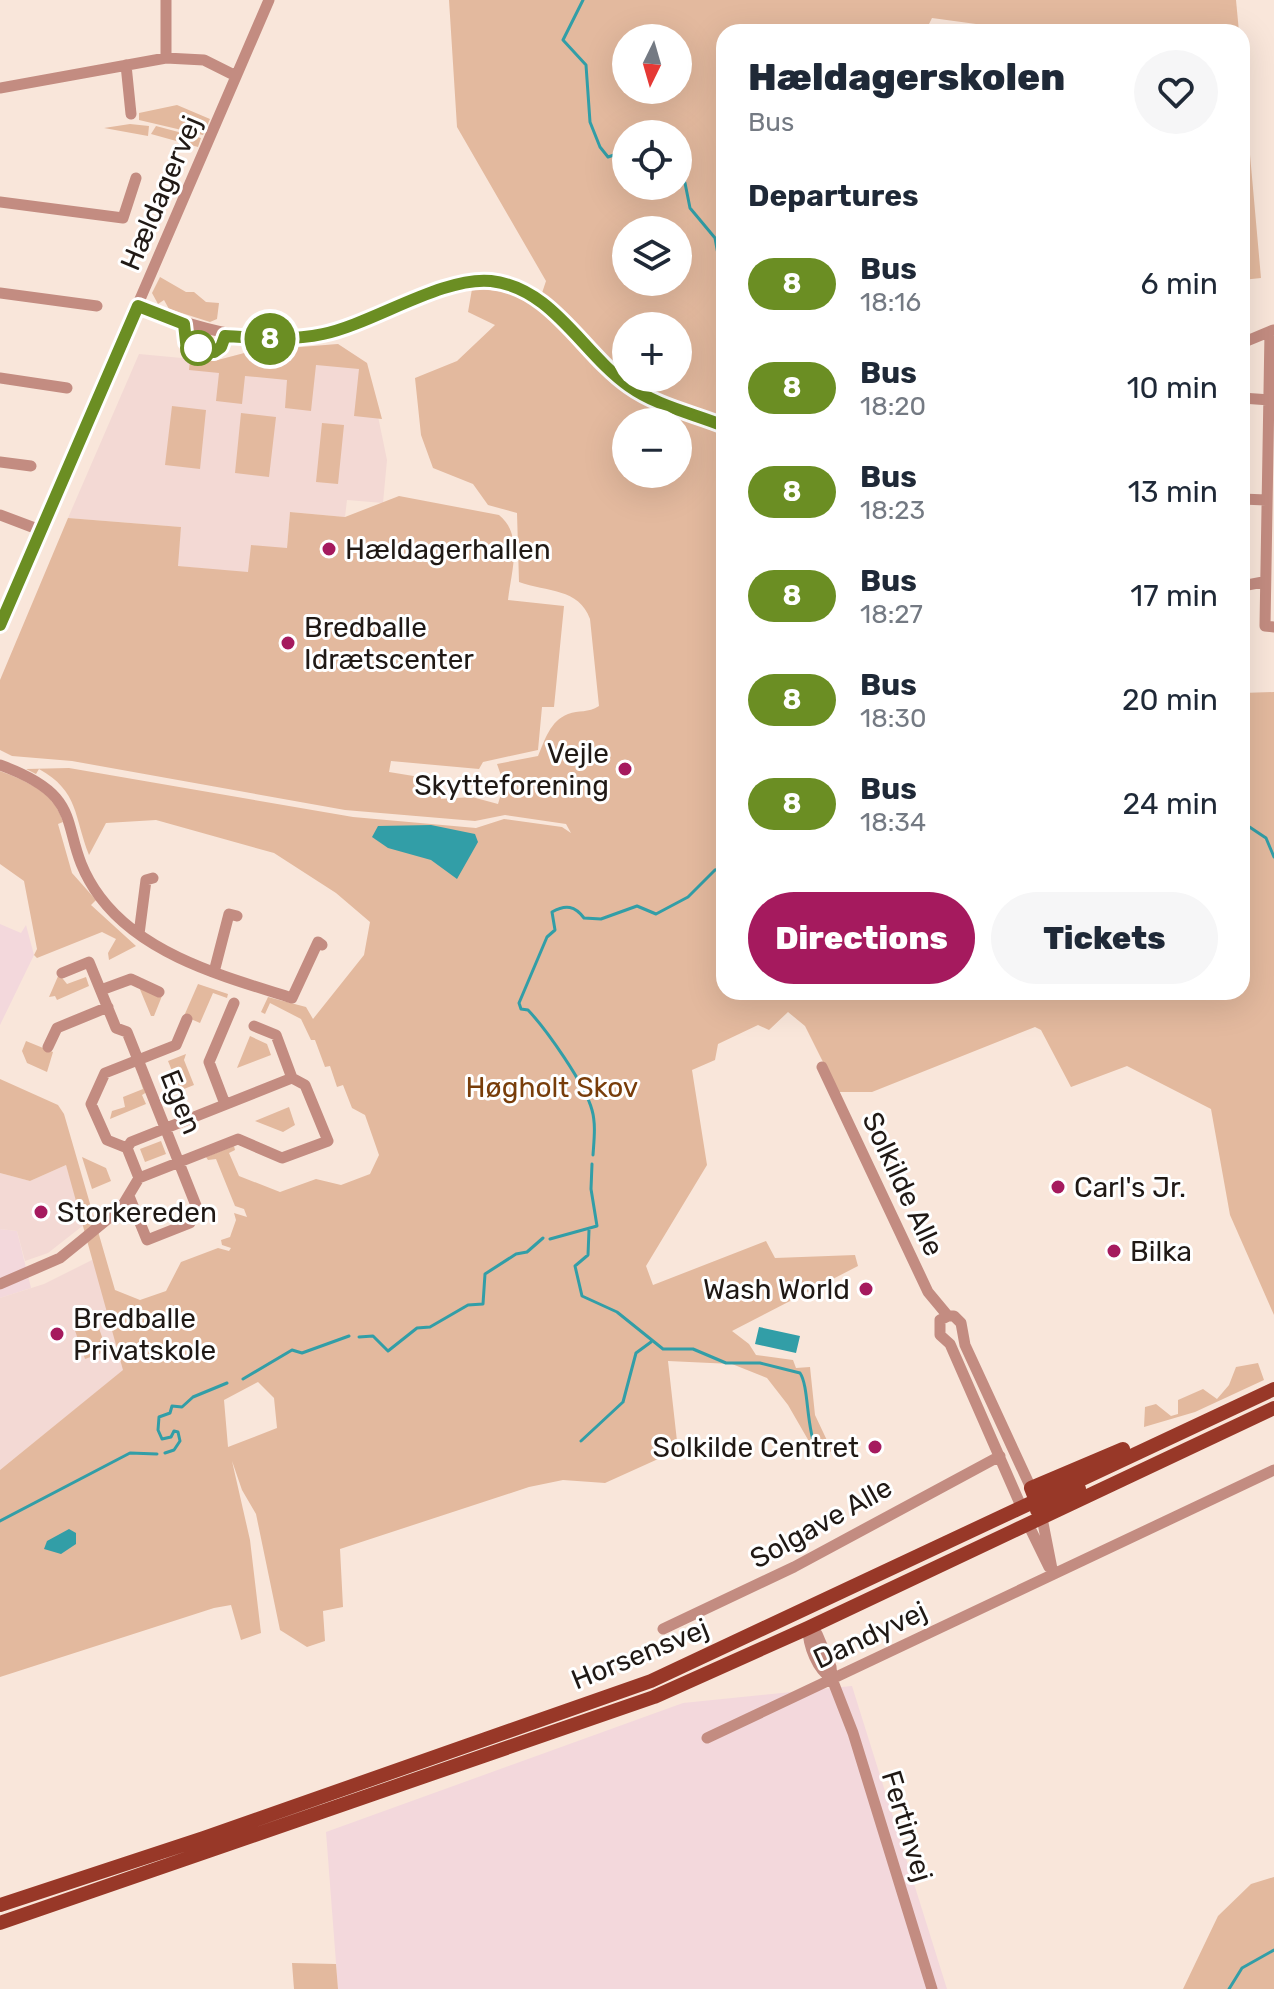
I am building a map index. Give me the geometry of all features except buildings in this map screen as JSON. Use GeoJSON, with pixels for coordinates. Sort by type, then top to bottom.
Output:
{"type":"FeatureCollection","features":[{"type":"Feature","properties":{"kind":"main road","name":"Horsensvej"},"geometry":{"type":"LineString","coordinates":[[0,1923],[555,1734],[808,1634],[945,1563],[965,1546],[1011,1523],[1031,1508],[1150,1447],[1274,1389]]}},
{"type":"Feature","properties":{"kind":"main road","name":"Horsensvej"},"geometry":{"type":"LineString","coordinates":[[0,1905],[651,1681],[910,1561],[1272,1408]]}},
{"type":"Feature","properties":{"kind":"main road"},"geometry":{"type":"LineString","coordinates":[[1031,1508],[1148,1440],[1171,1438]]}},
{"type":"Feature","properties":{"kind":"main road"},"geometry":{"type":"LineString","coordinates":[[808,1634],[810,1619],[820,1611],[889,1579],[910,1561]]}},
{"type":"Feature","properties":{"kind":"main road"},"geometry":{"type":"LineString","coordinates":[[800,1613],[808,1634]]}},
{"type":"Feature","properties":{"kind":"street"},"geometry":{"type":"LineString","coordinates":[[166,0],[166,58]]}},
{"type":"Feature","properties":{"kind":"street","name":"Hældagervej"},"geometry":{"type":"LineString","coordinates":[[0,624],[269,0]]}},
{"type":"Feature","properties":{"kind":"street"},"geometry":{"type":"LineString","coordinates":[[0,88],[166,58],[204,60],[236,76]]}},
{"type":"Feature","properties":{"kind":"street"},"geometry":{"type":"LineString","coordinates":[[126,65],[131,114]]}},
{"type":"Feature","properties":{"kind":"street"},"geometry":{"type":"LineString","coordinates":[[0,202],[123,218],[136,178]]}},
{"type":"Feature","properties":{"kind":"street"},"geometry":{"type":"LineString","coordinates":[[138,306],[225,336],[290,338],[323,334],[428,296],[488,281],[512,286],[536,297],[608,370],[630,387],[652,400],[716,423]]}},
{"type":"Feature","properties":{"kind":"street"},"geometry":{"type":"LineString","coordinates":[[0,293],[97,306]]}},
{"type":"Feature","properties":{"kind":"street"},"geometry":{"type":"LineString","coordinates":[[1250,340],[1272,331],[1271,468],[1266,500],[1269,548],[1263,582],[1265,626],[1274,627]]}},
{"type":"Feature","properties":{"kind":"street"},"geometry":{"type":"LineString","coordinates":[[0,378],[67,388]]}},
{"type":"Feature","properties":{"kind":"street"},"geometry":{"type":"LineString","coordinates":[[1250,399],[1270,400]]}},
{"type":"Feature","properties":{"kind":"street"},"geometry":{"type":"LineString","coordinates":[[0,462],[31,466]]}},
{"type":"Feature","properties":{"kind":"street"},"geometry":{"type":"LineString","coordinates":[[1250,499],[1266,500]]}},
{"type":"Feature","properties":{"kind":"street"},"geometry":{"type":"LineString","coordinates":[[0,515],[40,530]]}},
{"type":"Feature","properties":{"kind":"street"},"geometry":{"type":"LineString","coordinates":[[1250,584],[1263,582]]}},
{"type":"Feature","properties":{"kind":"street"},"geometry":{"type":"LineString","coordinates":[[0,765],[30,776],[59,797],[67,813],[78,858],[100,897],[139,934],[214,972],[292,998],[318,942],[322,945]]}},
{"type":"Feature","properties":{"kind":"street"},"geometry":{"type":"LineString","coordinates":[[139,934],[146,880],[153,878]]}},
{"type":"Feature","properties":{"kind":"street"},"geometry":{"type":"LineString","coordinates":[[214,972],[229,914],[237,916]]}},
{"type":"Feature","properties":{"kind":"street","name":"Egen"},"geometry":{"type":"LineString","coordinates":[[62,973],[89,962],[116,1028],[127,1032],[139,1059],[197,1208],[190,1223],[147,1240],[129,1196]]}},
{"type":"Feature","properties":{"kind":"street"},"geometry":{"type":"LineString","coordinates":[[101,990],[131,979],[159,992]]}},
{"type":"Feature","properties":{"kind":"street"},"geometry":{"type":"LineString","coordinates":[[225,1104],[209,1062],[234,1003]]}},
{"type":"Feature","properties":{"kind":"street"},"geometry":{"type":"LineString","coordinates":[[48,1047],[57,1028],[108,1007]]}},
{"type":"Feature","properties":{"kind":"street","name":"Egen"},"geometry":{"type":"LineString","coordinates":[[139,1059],[176,1045],[187,1019]]}},
{"type":"Feature","properties":{"kind":"street"},"geometry":{"type":"LineString","coordinates":[[0,1284],[60,1258],[98,1228],[129,1196],[139,1178],[238,1139],[282,1158],[328,1141],[305,1085],[292,1078],[276,1035],[254,1026]]}},
{"type":"Feature","properties":{"kind":"street"},"geometry":{"type":"LineString","coordinates":[[139,1059],[105,1073],[91,1104],[107,1140],[127,1148],[139,1178]]}},
{"type":"Feature","properties":{"kind":"street","name":"Solkilde Alle"},"geometry":{"type":"LineString","coordinates":[[822,1067],[928,1292],[944,1318],[940,1335],[950,1344],[1000,1456],[1031,1508]]}},
{"type":"Feature","properties":{"kind":"street"},"geometry":{"type":"LineString","coordinates":[[127,1148],[131,1142],[292,1078]]}},
{"type":"Feature","properties":{"kind":"street","name":"Solkilde Alle"},"geometry":{"type":"LineString","coordinates":[[944,1318],[954,1316],[961,1323],[965,1345],[1031,1508]]}},
{"type":"Feature","properties":{"kind":"street","name":"Solgave Alle"},"geometry":{"type":"LineString","coordinates":[[663,1629],[794,1567],[1000,1456]]}},
{"type":"Feature","properties":{"kind":"street","name":"Dandyvej"},"geometry":{"type":"LineString","coordinates":[[707,1738],[1274,1470]]}},
{"type":"Feature","properties":{"kind":"street"},"geometry":{"type":"LineString","coordinates":[[1031,1508],[1053,1574]]}},
{"type":"Feature","properties":{"kind":"street","name":"Fertinvej"},"geometry":{"type":"LineString","coordinates":[[808,1634],[820,1640],[831,1667],[832,1679],[853,1733],[932,1989]]}},
{"type":"Feature","properties":{"kind":"shaded area"},"geometry":{"type":"Polygon","coordinates":[[[338,344],[367,363],[387,460],[383,503],[347,500],[345,517],[290,512],[287,548],[248,573],[177,566],[181,527],[68,518],[139,354],[214,361],[252,351],[338,344]]]}},
{"type":"Feature","properties":{"kind":"shaded area"},"geometry":{"type":"Polygon","coordinates":[[[0,924],[21,933],[26,925],[34,955],[0,1025],[0,924]]]}},
{"type":"Feature","properties":{"kind":"shaded area","name":"Storkereden"},"geometry":{"type":"Polygon","coordinates":[[[66,1165],[85,1224],[48,1253],[25,1261],[17,1231],[0,1229],[0,1173],[30,1181],[66,1165]]]}},
{"type":"Feature","properties":{"kind":"shaded area"},"geometry":{"type":"Polygon","coordinates":[[[0,1229],[17,1231],[31,1288],[0,1298],[0,1229]]]}},
{"type":"Feature","properties":{"kind":"shaded area","name":"Bredballe Privatskole"},"geometry":{"type":"Polygon","coordinates":[[[94,1259],[124,1370],[0,1470],[0,1298],[44,1284],[94,1259]]]}},
{"type":"Feature","properties":{"kind":"shaded area"},"geometry":{"type":"Polygon","coordinates":[[[852,1686],[947,1989],[338,1989],[326,1832],[683,1703],[852,1686]]]}},
{"type":"Feature","properties":{"kind":"green space"},"geometry":{"type":"Polygon","coordinates":[[[449,0],[1236,0],[1238,24],[976,24],[932,18],[929,24],[716,24],[716,418],[645,392],[692,392],[692,312],[612,312],[612,367],[542,293],[546,281],[457,127],[449,0]]]}},
{"type":"Feature","properties":{"kind":"green space"},"geometry":{"type":"Polygon","coordinates":[[[177,105],[210,119],[203,135],[139,120],[139,113],[177,105]]]}},
{"type":"Feature","properties":{"kind":"green space"},"geometry":{"type":"Polygon","coordinates":[[[130,124],[149,126],[148,136],[104,128],[130,124]]]}},
{"type":"Feature","properties":{"kind":"green space"},"geometry":{"type":"Polygon","coordinates":[[[156,126],[201,138],[198,147],[151,134],[156,126]]]}},
{"type":"Feature","properties":{"kind":"green space"},"geometry":{"type":"Polygon","coordinates":[[[1250,155],[1261,278],[1250,279],[1250,155]]]}},
{"type":"Feature","properties":{"kind":"green space"},"geometry":{"type":"Polygon","coordinates":[[[160,277],[186,292],[194,292],[206,302],[219,303],[217,319],[210,322],[169,309],[164,300],[158,304],[152,293],[160,277]]]}},
{"type":"Feature","properties":{"kind":"green space","name":"Høgholt Skov"},"geometry":{"type":"Polygon","coordinates":[[[472,289],[500,292],[522,297],[552,317],[612,378],[612,392],[636,392],[670,408],[612,408],[612,488],[692,488],[692,417],[716,428],[716,1000],[1250,1000],[1250,693],[1274,692],[1274,1315],[1230,1215],[1211,1109],[1127,1066],[1071,1087],[1041,1030],[1035,1027],[872,1092],[838,1092],[805,1026],[788,1012],[769,1030],[758,1025],[718,1044],[715,1060],[692,1070],[707,1165],[646,1266],[653,1285],[766,1241],[775,1258],[855,1255],[858,1266],[732,1331],[749,1344],[756,1355],[793,1360],[796,1368],[810,1367],[815,1415],[832,1451],[818,1457],[788,1405],[767,1378],[732,1364],[668,1361],[678,1450],[605,1483],[563,1480],[529,1487],[340,1549],[343,1607],[323,1611],[325,1641],[307,1647],[280,1630],[256,1514],[242,1490],[232,1461],[250,1540],[261,1633],[241,1640],[231,1605],[0,1677],[0,1470],[123,1370],[66,1165],[30,1181],[0,1173],[0,1079],[58,1105],[64,1114],[115,1290],[140,1300],[166,1291],[181,1262],[218,1248],[229,1251],[231,1248],[222,1245],[221,1240],[230,1237],[236,1220],[234,1213],[247,1217],[244,1209],[235,1206],[216,1159],[208,1160],[206,1157],[234,1146],[235,1150],[229,1153],[239,1176],[280,1192],[316,1179],[341,1185],[370,1174],[379,1155],[365,1115],[352,1108],[343,1085],[337,1087],[330,1066],[325,1067],[315,1040],[311,1040],[301,1019],[270,1003],[265,1014],[261,1012],[268,997],[306,1007],[313,1019],[364,955],[370,922],[336,893],[274,853],[156,820],[106,823],[89,855],[73,806],[62,786],[39,769],[36,774],[26,769],[69,768],[353,817],[476,828],[504,819],[562,827],[571,833],[566,824],[505,815],[475,821],[345,810],[72,761],[12,756],[0,750],[0,680],[68,518],[181,527],[178,566],[248,572],[251,545],[287,548],[290,512],[345,517],[399,496],[499,515],[507,523],[514,543],[508,600],[564,606],[554,707],[542,707],[538,750],[483,762],[479,769],[391,761],[389,772],[438,780],[441,799],[472,797],[498,804],[504,784],[497,764],[538,756],[557,721],[568,714],[599,706],[590,619],[585,609],[570,596],[519,582],[517,513],[488,505],[473,484],[433,468],[421,435],[415,378],[457,361],[495,325],[468,312],[472,289]],[[258,1382],[224,1400],[228,1447],[277,1428],[274,1398],[258,1382]]]}},
{"type":"Feature","properties":{"kind":"green space"},"geometry":{"type":"Polygon","coordinates":[[[338,344],[367,363],[382,419],[354,416],[359,369],[316,365],[311,411],[285,408],[287,380],[245,376],[242,404],[216,401],[219,373],[189,370],[190,359],[214,361],[252,351],[338,344]]]}},
{"type":"Feature","properties":{"kind":"green space"},"geometry":{"type":"Polygon","coordinates":[[[172,406],[206,410],[200,469],[165,465],[172,406]]]}},
{"type":"Feature","properties":{"kind":"green space"},"geometry":{"type":"Polygon","coordinates":[[[241,413],[276,417],[269,477],[235,473],[241,413]]]}},
{"type":"Feature","properties":{"kind":"green space"},"geometry":{"type":"Polygon","coordinates":[[[322,423],[344,425],[338,484],[316,482],[322,423]]]}},
{"type":"Feature","properties":{"kind":"green space"},"geometry":{"type":"Polygon","coordinates":[[[0,771],[39,789],[54,803],[63,822],[58,824],[72,873],[96,900],[91,905],[136,946],[109,960],[108,953],[116,939],[102,932],[37,958],[34,955],[37,949],[24,881],[0,864],[0,771]]]}},
{"type":"Feature","properties":{"kind":"green space"},"geometry":{"type":"Polygon","coordinates":[[[59,974],[67,984],[86,977],[89,986],[57,1000],[55,996],[49,997],[59,974]]]}},
{"type":"Feature","properties":{"kind":"green space"},"geometry":{"type":"Polygon","coordinates":[[[198,984],[228,994],[227,998],[213,993],[200,1023],[184,1016],[198,984]]]}},
{"type":"Feature","properties":{"kind":"green space"},"geometry":{"type":"Polygon","coordinates":[[[139,987],[162,996],[154,1016],[151,1016],[139,987]]]}},
{"type":"Feature","properties":{"kind":"green space"},"geometry":{"type":"Polygon","coordinates":[[[250,1036],[267,1044],[271,1055],[237,1068],[250,1036]]]}},
{"type":"Feature","properties":{"kind":"green space"},"geometry":{"type":"Polygon","coordinates":[[[26,1041],[53,1052],[47,1072],[27,1063],[22,1051],[26,1041]]]}},
{"type":"Feature","properties":{"kind":"green space"},"geometry":{"type":"Polygon","coordinates":[[[186,1054],[184,1060],[194,1085],[169,1095],[179,1088],[168,1061],[186,1054]]]}},
{"type":"Feature","properties":{"kind":"green space"},"geometry":{"type":"Polygon","coordinates":[[[139,1077],[147,1092],[142,1095],[146,1104],[110,1119],[112,1111],[125,1107],[123,1097],[143,1089],[139,1077]]]}},
{"type":"Feature","properties":{"kind":"green space"},"geometry":{"type":"Polygon","coordinates":[[[289,1107],[295,1125],[283,1132],[255,1121],[289,1107]]]}},
{"type":"Feature","properties":{"kind":"green space"},"geometry":{"type":"Polygon","coordinates":[[[161,1141],[166,1154],[145,1162],[140,1149],[161,1141]]]}},
{"type":"Feature","properties":{"kind":"green space"},"geometry":{"type":"Polygon","coordinates":[[[82,1157],[106,1168],[111,1181],[92,1189],[82,1157]]]}},
{"type":"Feature","properties":{"kind":"green space"},"geometry":{"type":"Polygon","coordinates":[[[95,1317],[107,1351],[85,1359],[73,1325],[95,1317]]]}},
{"type":"Feature","properties":{"kind":"green space"},"geometry":{"type":"Polygon","coordinates":[[[1258,1363],[1264,1380],[1195,1412],[1144,1427],[1145,1407],[1156,1404],[1171,1416],[1178,1414],[1178,1400],[1203,1389],[1217,1399],[1229,1385],[1236,1367],[1258,1363]]]}},
{"type":"Feature","properties":{"kind":"green space"},"geometry":{"type":"Polygon","coordinates":[[[1274,1877],[1274,1989],[1183,1989],[1218,1916],[1251,1884],[1274,1877]]]}},
{"type":"Feature","properties":{"kind":"green space"},"geometry":{"type":"Polygon","coordinates":[[[292,1963],[336,1964],[338,1989],[294,1989],[292,1963]]]}},
{"type":"Feature","properties":{"kind":"water"},"geometry":{"type":"Polygon","coordinates":[[[431,825],[475,834],[478,842],[457,879],[431,860],[388,848],[372,837],[378,826],[431,825]]]}},
{"type":"Feature","properties":{"kind":"water"},"geometry":{"type":"Polygon","coordinates":[[[759,1327],[800,1336],[796,1353],[755,1344],[759,1327]]]}},
{"type":"Feature","properties":{"kind":"water"},"geometry":{"type":"Polygon","coordinates":[[[69,1529],[76,1533],[76,1544],[61,1554],[44,1549],[47,1541],[69,1529]]]}},
{"type":"Feature","properties":{"kind":"waterway"},"geometry":{"type":"LineString","coordinates":[[583,0],[563,40],[586,65],[590,122],[600,147],[608,157],[612,156]]}},
{"type":"Feature","properties":{"kind":"waterway"},"geometry":{"type":"LineString","coordinates":[[688,200],[690,208],[715,238],[716,243]]}},
{"type":"Feature","properties":{"kind":"waterway"},"geometry":{"type":"LineString","coordinates":[[1250,827],[1266,838],[1274,857]]}},
{"type":"Feature","properties":{"kind":"waterway"},"geometry":{"type":"LineString","coordinates":[[593,1155],[594,1121],[588,1099],[554,1043],[528,1010],[521,1009],[519,1003],[547,937],[555,930],[552,912],[570,908],[584,918],[601,919],[637,906],[656,914],[688,897],[716,870]]}},
{"type":"Feature","properties":{"kind":"waterway"},"geometry":{"type":"LineString","coordinates":[[550,1239],[597,1226],[591,1189],[592,1164]]}},
{"type":"Feature","properties":{"kind":"waterway"},"geometry":{"type":"LineString","coordinates":[[589,1230],[588,1255],[575,1266],[582,1296],[617,1312],[663,1349],[693,1349],[726,1363],[760,1363],[800,1373],[816,1449]]}},
{"type":"Feature","properties":{"kind":"waterway"},"geometry":{"type":"LineString","coordinates":[[359,1337],[373,1336],[388,1351],[417,1328],[430,1327],[468,1305],[483,1304],[485,1274],[516,1254],[527,1252],[543,1238]]}},
{"type":"Feature","properties":{"kind":"waterway"},"geometry":{"type":"LineString","coordinates":[[243,1379],[292,1350],[302,1353],[349,1336]]}},
{"type":"Feature","properties":{"kind":"waterway"},"geometry":{"type":"LineString","coordinates":[[581,1441],[623,1402],[636,1353],[651,1342]]}},
{"type":"Feature","properties":{"kind":"waterway"},"geometry":{"type":"LineString","coordinates":[[165,1453],[174,1450],[180,1441],[178,1432],[174,1431],[171,1437],[162,1439],[158,1430],[159,1417],[170,1413],[172,1406],[182,1407],[193,1397],[227,1383]]}},
{"type":"Feature","properties":{"kind":"waterway"},"geometry":{"type":"LineString","coordinates":[[0,1521],[130,1453],[157,1454]]}},
{"type":"Feature","properties":{"kind":"waterway"},"geometry":{"type":"LineString","coordinates":[[1229,1989],[1242,1968],[1274,1950]]}},
{"type":"Feature","properties":{"kind":"bus line","name":"8"},"geometry":{"type":"LineString","coordinates":[[0,625],[138,306],[184,324],[186,342],[214,352],[221,347],[225,336],[263,339],[323,334],[355,325],[416,299],[463,284],[488,281],[512,286],[536,297],[608,370],[630,387],[652,400],[716,423]]}},
{"type":"Feature","properties":{"kind":"place","name":"Hældagerhallen"},"geometry":{"type":"Point","coordinates":[329,549]}},
{"type":"Feature","properties":{"kind":"place","name":"Bredballe Idrætscenter"},"geometry":{"type":"Point","coordinates":[288,643]}},
{"type":"Feature","properties":{"kind":"place","name":"Vejle Skytteforening"},"geometry":{"type":"Point","coordinates":[625,769]}},
{"type":"Feature","properties":{"kind":"place","name":"Carl's Jr."},"geometry":{"type":"Point","coordinates":[1058,1187]}},
{"type":"Feature","properties":{"kind":"place","name":"Storkereden"},"geometry":{"type":"Point","coordinates":[41,1212]}},
{"type":"Feature","properties":{"kind":"place","name":"Bilka"},"geometry":{"type":"Point","coordinates":[1114,1251]}},
{"type":"Feature","properties":{"kind":"place","name":"Wash World"},"geometry":{"type":"Point","coordinates":[866,1289]}},
{"type":"Feature","properties":{"kind":"place","name":"Bredballe Privatskole"},"geometry":{"type":"Point","coordinates":[57,1334]}},
{"type":"Feature","properties":{"kind":"place","name":"Solkilde Centret"},"geometry":{"type":"Point","coordinates":[875,1447]}}]}
